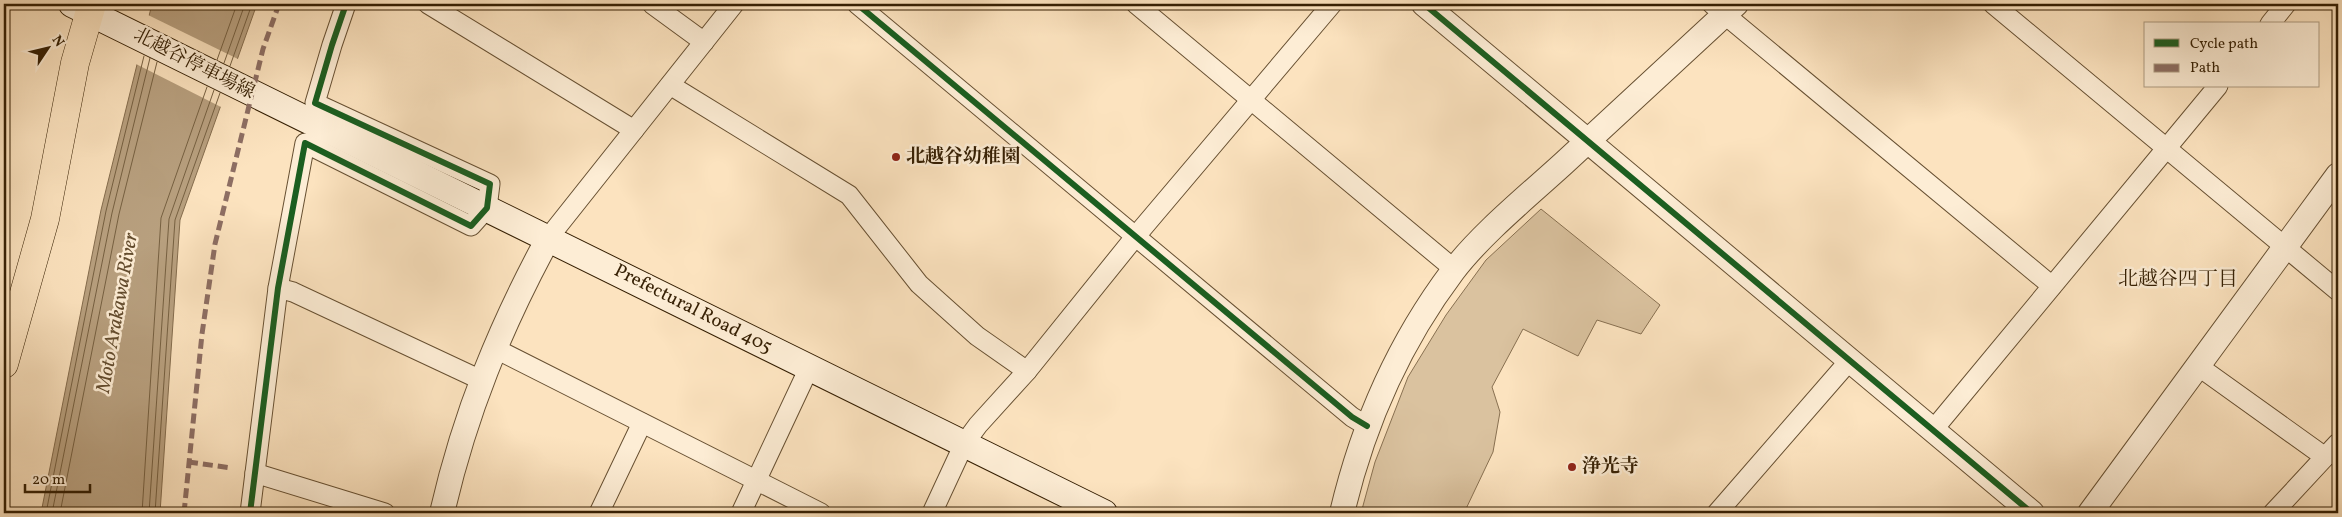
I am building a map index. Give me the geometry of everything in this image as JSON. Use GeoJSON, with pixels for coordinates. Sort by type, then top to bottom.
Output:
{"type":"FeatureCollection","features":[{"type":"Feature","properties":{"kind":"main road","name":"北越谷停車場線"},"geometry":{"type":"LineString","coordinates":[[90,10],[293,114]]}},
{"type":"Feature","properties":{"kind":"main road"},"geometry":{"type":"LineString","coordinates":[[4,364],[45,218],[75,62],[90,10]]}},
{"type":"Feature","properties":{"kind":"main road","name":"Prefectural Road 405"},"geometry":{"type":"LineString","coordinates":[[293,114],[549,238],[1104,513]]}},
{"type":"Feature","properties":{"kind":"street"},"geometry":{"type":"LineString","coordinates":[[250,513],[278,288],[305,143],[471,226],[488,208],[490,184],[315,104],[346,4]]}},
{"type":"Feature","properties":{"kind":"street"},"geometry":{"type":"LineString","coordinates":[[428,4],[634,130]]}},
{"type":"Feature","properties":{"kind":"street"},"geometry":{"type":"LineString","coordinates":[[652,4],[704,42]]}},
{"type":"Feature","properties":{"kind":"street"},"geometry":{"type":"LineString","coordinates":[[442,513],[455,456],[481,380],[516,299],[549,238],[734,4]]}},
{"type":"Feature","properties":{"kind":"street"},"geometry":{"type":"LineString","coordinates":[[857,4],[1135,238],[1352,417],[1367,426]]}},
{"type":"Feature","properties":{"kind":"street"},"geometry":{"type":"LineString","coordinates":[[1136,4],[1454,269]]}},
{"type":"Feature","properties":{"kind":"street"},"geometry":{"type":"LineString","coordinates":[[932,513],[964,444],[978,425],[1027,372],[1135,238],[1332,4]]}},
{"type":"Feature","properties":{"kind":"street"},"geometry":{"type":"LineString","coordinates":[[1424,4],[2032,513]]}},
{"type":"Feature","properties":{"kind":"street"},"geometry":{"type":"LineString","coordinates":[[1994,4],[2338,291]]}},
{"type":"Feature","properties":{"kind":"street"},"geometry":{"type":"LineString","coordinates":[[2272,22],[2286,4]]}},
{"type":"Feature","properties":{"kind":"street"},"geometry":{"type":"LineString","coordinates":[[1342,513],[1354,465],[1367,426],[1401,349],[1425,309],[1454,269],[1519,203],[1587,141],[1724,7],[2052,286]]}},
{"type":"Feature","properties":{"kind":"street"},"geometry":{"type":"LineString","coordinates":[[670,85],[849,195],[919,284],[977,336],[1027,372]]}},
{"type":"Feature","properties":{"kind":"street"},"geometry":{"type":"LineString","coordinates":[[1933,430],[2216,88]]}},
{"type":"Feature","properties":{"kind":"street"},"geometry":{"type":"LineString","coordinates":[[2090,513],[2338,175]]}},
{"type":"Feature","properties":{"kind":"street"},"geometry":{"type":"LineString","coordinates":[[278,288],[293,292],[481,380]]}},
{"type":"Feature","properties":{"kind":"street"},"geometry":{"type":"LineString","coordinates":[[494,348],[821,513]]}},
{"type":"Feature","properties":{"kind":"street"},"geometry":{"type":"LineString","coordinates":[[1724,512],[1850,360]]}},
{"type":"Feature","properties":{"kind":"street"},"geometry":{"type":"LineString","coordinates":[[2198,366],[2325,457]]}},
{"type":"Feature","properties":{"kind":"street"},"geometry":{"type":"LineString","coordinates":[[740,513],[809,368]]}},
{"type":"Feature","properties":{"kind":"street"},"geometry":{"type":"LineString","coordinates":[[598,513],[642,423]]}},
{"type":"Feature","properties":{"kind":"street"},"geometry":{"type":"LineString","coordinates":[[2273,513],[2338,443]]}},
{"type":"Feature","properties":{"kind":"street"},"geometry":{"type":"LineString","coordinates":[[255,474],[385,513]]}},
{"type":"Feature","properties":{"kind":"shaded area"},"geometry":{"type":"Polygon","coordinates":[[[1541,209],[1660,305],[1641,334],[1597,320],[1578,356],[1523,329],[1492,387],[1500,412],[1493,452],[1464,513],[1361,513],[1375,462],[1408,377],[1446,315],[1486,260],[1541,209]]]}},
{"type":"Feature","properties":{"kind":"water","name":"Moto Arakawa River"},"geometry":{"type":"Polygon","coordinates":[[[152,4],[257,4],[180,220],[160,513],[41,513],[101,210],[152,4]]]}},
{"type":"Feature","properties":{"kind":"pier"},"geometry":{"type":"Polygon","coordinates":[[[146,14],[240,60],[223,108],[134,63],[146,14]]]}},
{"type":"Feature","properties":{"kind":"marked path"},"geometry":{"type":"LineString","coordinates":[[184,513],[202,334],[215,244],[263,49],[279,4]]}},
{"type":"Feature","properties":{"kind":"marked path"},"geometry":{"type":"LineString","coordinates":[[188,462],[232,468]]}},
{"type":"Feature","properties":{"kind":"cycle path"},"geometry":{"type":"LineString","coordinates":[[250,513],[278,288],[305,143],[471,226],[487,208],[490,184],[315,103],[346,4]]}},
{"type":"Feature","properties":{"kind":"cycle path"},"geometry":{"type":"LineString","coordinates":[[857,4],[1352,417],[1367,426]]}},
{"type":"Feature","properties":{"kind":"cycle path"},"geometry":{"type":"LineString","coordinates":[[1424,4],[2032,513]]}},
{"type":"Feature","properties":{"kind":"place","name":"北越谷幼稚園"},"geometry":{"type":"Point","coordinates":[896,157]}},
{"type":"Feature","properties":{"kind":"place","name":"浄光寺"},"geometry":{"type":"Point","coordinates":[1572,467]}},
{"type":"Feature","properties":{"kind":"district","name":"北越谷四丁目"},"geometry":{"type":"Point","coordinates":[2178,280]}}]}
